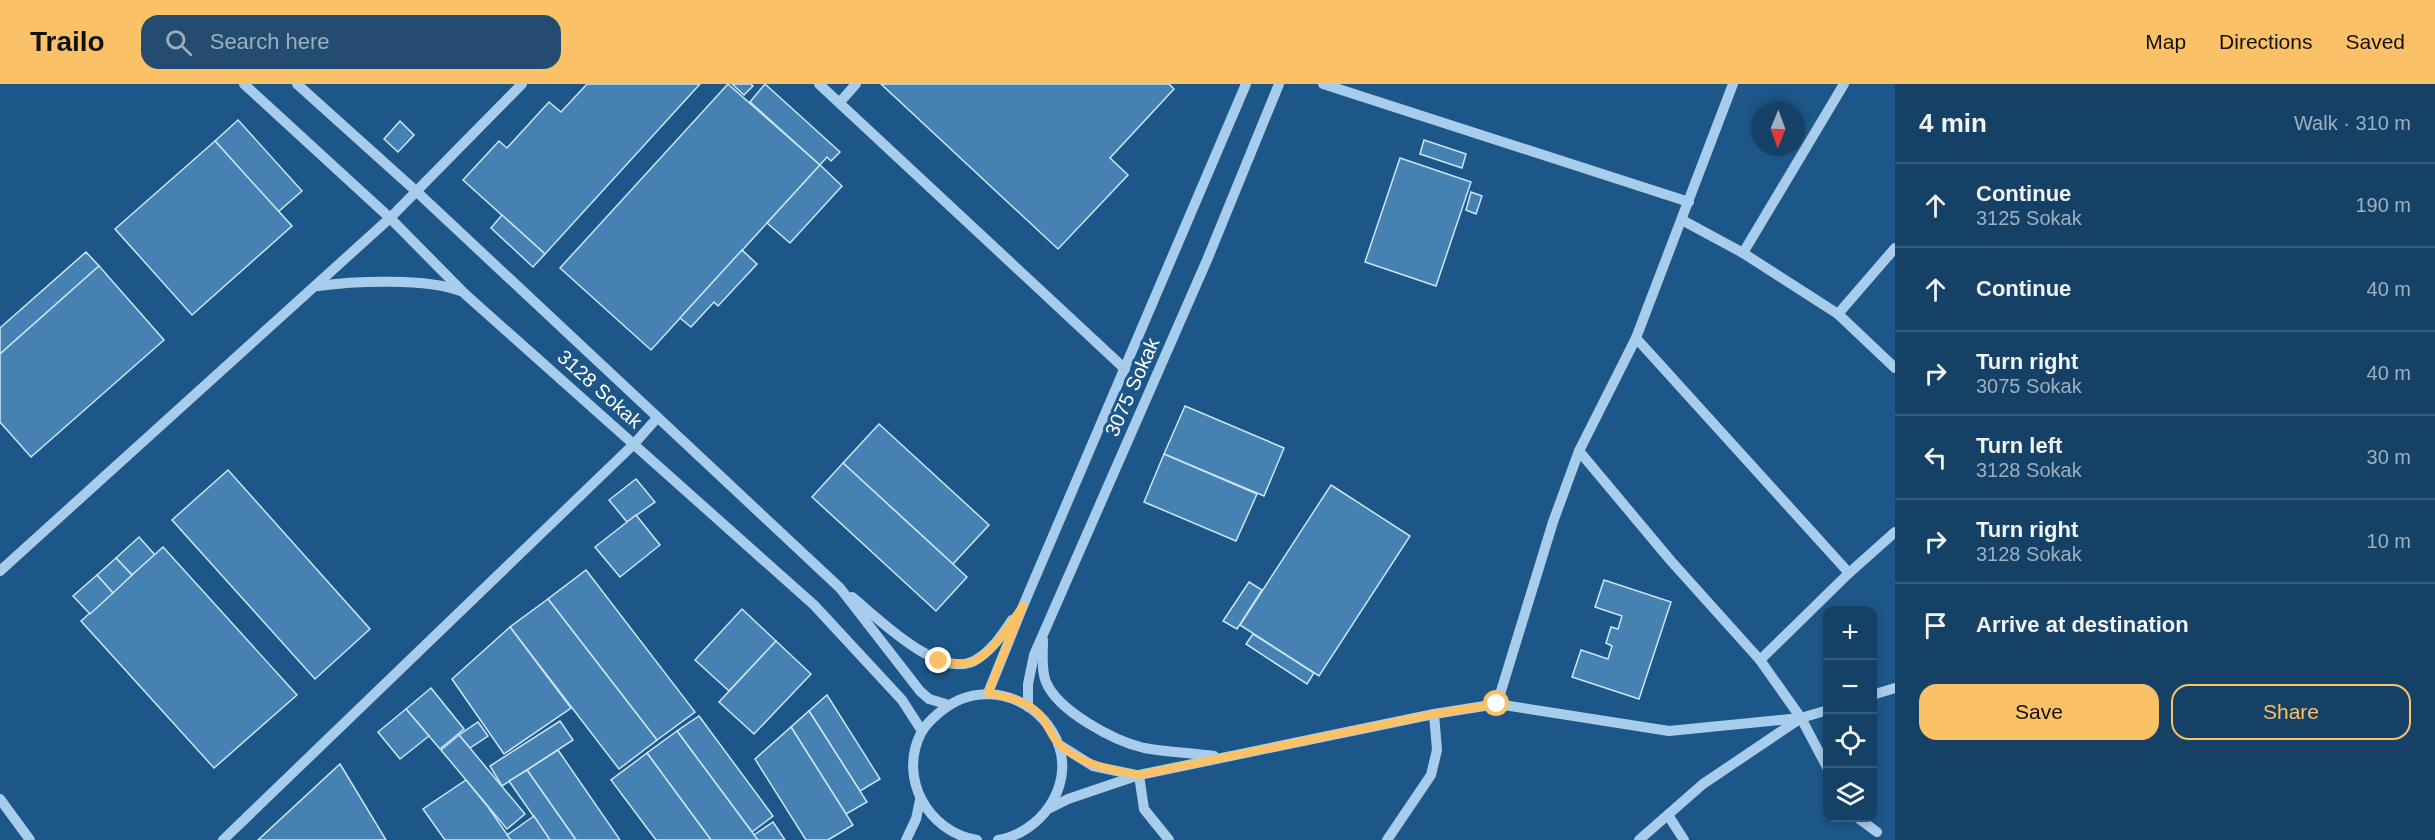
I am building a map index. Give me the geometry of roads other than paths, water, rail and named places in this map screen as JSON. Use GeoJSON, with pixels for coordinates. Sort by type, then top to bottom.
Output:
{"type":"FeatureCollection","features":[{"type":"Feature","properties":{"kind":"street","name":"3128 Sokak"},"geometry":{"type":"LineString","coordinates":[[244,84],[390,218],[465,294],[814,605],[902,700],[922,730]]}},
{"type":"Feature","properties":{"kind":"street","name":"3128 Sokak"},"geometry":{"type":"LineString","coordinates":[[297,84],[417,192],[840,588],[921,651],[939,661],[956,664],[973,662],[991,648],[1023,606]]}},
{"type":"Feature","properties":{"kind":"street"},"geometry":{"type":"LineString","coordinates":[[0,572],[318,286],[417,192],[522,84]]}},
{"type":"Feature","properties":{"kind":"street"},"geometry":{"type":"LineString","coordinates":[[819,84],[1125,369]]}},
{"type":"Feature","properties":{"kind":"street"},"geometry":{"type":"LineString","coordinates":[[840,102],[856,84]]}},
{"type":"Feature","properties":{"kind":"street","name":"3075 Sokak"},"geometry":{"type":"LineString","coordinates":[[988,693],[1246,84]]}},
{"type":"Feature","properties":{"kind":"street","name":"3075 Sokak"},"geometry":{"type":"LineString","coordinates":[[1028,707],[1030,671],[1034,655],[1207,260],[1279,84]]}},
{"type":"Feature","properties":{"kind":"street"},"geometry":{"type":"LineString","coordinates":[[1323,84],[1689,202]]}},
{"type":"Feature","properties":{"kind":"street"},"geometry":{"type":"LineString","coordinates":[[1497,704],[1553,522],[1579,451],[1636,338],[1733,84]]}},
{"type":"Feature","properties":{"kind":"street"},"geometry":{"type":"LineString","coordinates":[[1743,253],[1844,84]]}},
{"type":"Feature","properties":{"kind":"street"},"geometry":{"type":"LineString","coordinates":[[1682,220],[1743,253],[1838,314],[1895,368]]}},
{"type":"Feature","properties":{"kind":"street"},"geometry":{"type":"LineString","coordinates":[[1838,314],[1895,248]]}},
{"type":"Feature","properties":{"kind":"street"},"geometry":{"type":"LineString","coordinates":[[318,286],[352,282],[432,284],[447,286],[465,294]]}},
{"type":"Feature","properties":{"kind":"street"},"geometry":{"type":"LineString","coordinates":[[1636,338],[1849,573]]}},
{"type":"Feature","properties":{"kind":"street"},"geometry":{"type":"LineString","coordinates":[[223,840],[634,444],[657,418]]}},
{"type":"Feature","properties":{"kind":"street"},"geometry":{"type":"LineString","coordinates":[[1579,451],[1671,561],[1760,660],[1801,718],[1826,768]]}},
{"type":"Feature","properties":{"kind":"street"},"geometry":{"type":"LineString","coordinates":[[1760,660],[1849,573],[1895,532]]}},
{"type":"Feature","properties":{"kind":"street","name":"3128 Sokak"},"geometry":{"type":"LineString","coordinates":[[840,588],[920,692],[929,699],[949,705]]}},
{"type":"Feature","properties":{"kind":"street"},"geometry":{"type":"LineString","coordinates":[[1043,636],[1044,670],[1047,684],[1062,705],[1072,712],[1106,732],[1142,747],[1223,757]]}},
{"type":"Feature","properties":{"kind":"street"},"geometry":{"type":"LineString","coordinates":[[1877,693],[1895,688]]}},
{"type":"Feature","properties":{"kind":"street"},"geometry":{"type":"LineString","coordinates":[[906,840],[916,819],[920,800],[914,767],[922,730],[949,705],[968,696],[988,693],[1018,700],[1039,714],[1058,744],[1062,759],[1060,784],[1050,808]]}},
{"type":"Feature","properties":{"kind":"street"},"geometry":{"type":"LineString","coordinates":[[998,840],[1011,838],[1033,826],[1050,808],[1068,799],[1139,775],[1434,714],[1497,704],[1669,731],[1801,718],[1823,711]]}},
{"type":"Feature","properties":{"kind":"street"},"geometry":{"type":"LineString","coordinates":[[1387,840],[1431,774],[1437,750],[1434,714]]}},
{"type":"Feature","properties":{"kind":"street"},"geometry":{"type":"LineString","coordinates":[[1639,840],[1704,784],[1801,718]]}},
{"type":"Feature","properties":{"kind":"street"},"geometry":{"type":"LineString","coordinates":[[1058,744],[1094,766],[1139,775]]}},
{"type":"Feature","properties":{"kind":"street"},"geometry":{"type":"LineString","coordinates":[[1139,775],[1144,809],[1169,840]]}},
{"type":"Feature","properties":{"kind":"street"},"geometry":{"type":"LineString","coordinates":[[0,799],[30,840]]}},
{"type":"Feature","properties":{"kind":"street"},"geometry":{"type":"LineString","coordinates":[[920,800],[944,827],[964,838],[977,840]]}},
{"type":"Feature","properties":{"kind":"street"},"geometry":{"type":"LineString","coordinates":[[1668,815],[1684,840]]}},
{"type":"Feature","properties":{"kind":"street"},"geometry":{"type":"LineString","coordinates":[[1863,822],[1877,832]]}}]}
